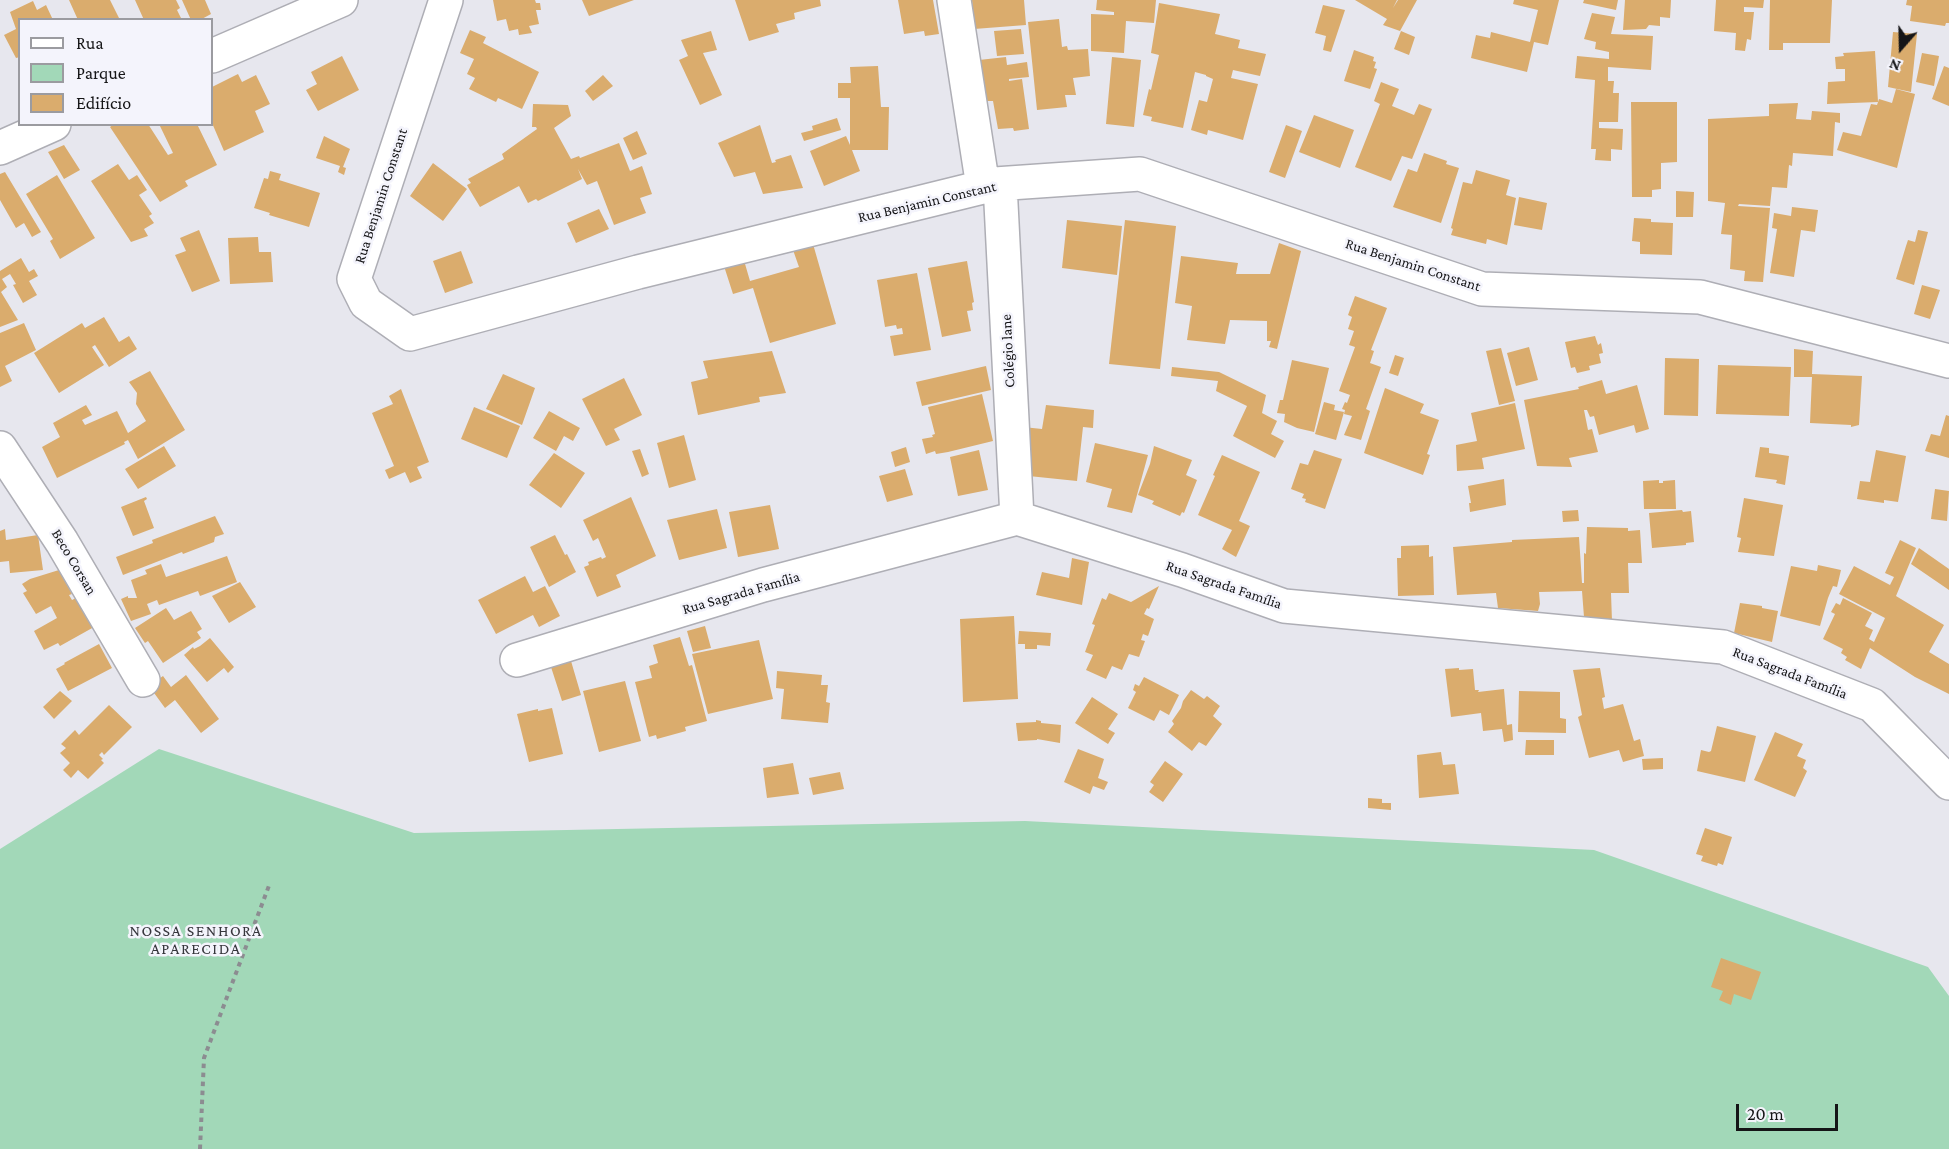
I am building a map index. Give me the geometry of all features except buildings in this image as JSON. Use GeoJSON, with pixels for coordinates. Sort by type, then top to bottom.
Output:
{"type":"FeatureCollection","features":[{"type":"Feature","properties":{"kind":"street"},"geometry":{"type":"LineString","coordinates":[[213,56],[341,0]]}},
{"type":"Feature","properties":{"kind":"street","name":"Rua Benjamin Constant"},"geometry":{"type":"LineString","coordinates":[[446,0],[354,279],[366,303],[410,334],[638,272],[992,185],[1140,174],[1482,289],[1700,297],[1949,362]]}},
{"type":"Feature","properties":{"kind":"street","name":"Colégio lane"},"geometry":{"type":"LineString","coordinates":[[954,0],[992,185],[1017,518]]}},
{"type":"Feature","properties":{"kind":"street"},"geometry":{"type":"LineString","coordinates":[[0,148],[50,126]]}},
{"type":"Feature","properties":{"kind":"street","name":"Beco Corsan"},"geometry":{"type":"LineString","coordinates":[[0,448],[62,542],[143,680]]}},
{"type":"Feature","properties":{"kind":"street","name":"Rua Sagrada Família"},"geometry":{"type":"LineString","coordinates":[[517,660],[763,585],[1017,518],[1182,570],[1284,606],[1723,647],[1872,705],[1949,783]]}},
{"type":"Feature","properties":{"kind":"path"},"geometry":{"type":"LineString","coordinates":[[200,1149],[204,1058],[270,883]]}},
{"type":"Feature","properties":{"kind":"green space"},"geometry":{"type":"Polygon","coordinates":[[[159,749],[414,833],[1025,821],[1594,850],[1928,967],[1949,996],[1949,1149],[0,1149],[0,849],[159,749]]]}},
{"type":"Feature","properties":{"kind":"district","name":"NOSSA SENHORA APARECIDA"},"geometry":{"type":"Point","coordinates":[196,940]}}]}
